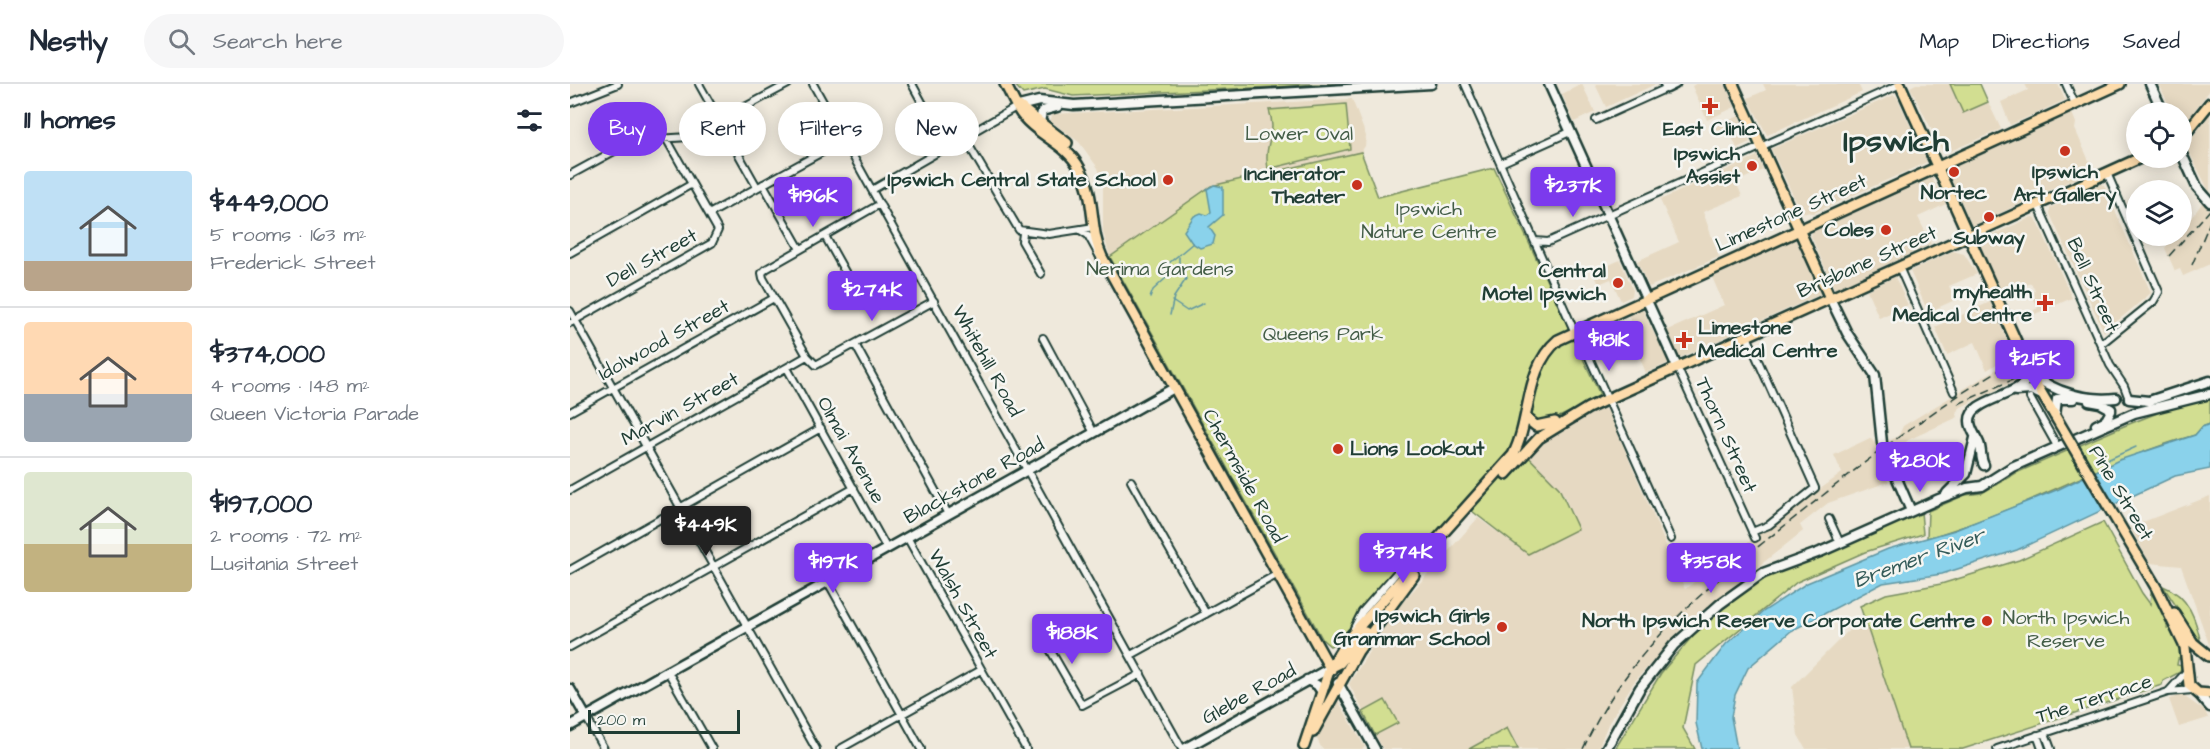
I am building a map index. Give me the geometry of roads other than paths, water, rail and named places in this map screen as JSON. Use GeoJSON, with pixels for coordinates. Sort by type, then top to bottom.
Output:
{"type":"FeatureCollection","features":[{"type":"Feature","properties":{"kind":"main road","name":"Chermside Road"},"geometry":{"type":"LineString","coordinates":[[1005,84],[1026,119],[1066,150],[1078,165],[1087,185],[1103,259],[1338,683]]}},
{"type":"Feature","properties":{"kind":"main road"},"geometry":{"type":"LineString","coordinates":[[1733,84],[1830,298]]}},
{"type":"Feature","properties":{"kind":"main road","name":"Pine Street"},"geometry":{"type":"LineString","coordinates":[[1900,84],[2042,395],[2157,589],[2193,643],[2210,656]]}},
{"type":"Feature","properties":{"kind":"main road","name":"Limestone Street"},"geometry":{"type":"LineString","coordinates":[[1330,668],[1352,634],[1508,462],[1519,442],[1533,379],[1541,359],[1553,344],[1577,330],[1646,298],[2120,84]]}},
{"type":"Feature","properties":{"kind":"main road"},"geometry":{"type":"LineString","coordinates":[[2192,125],[2210,103]]}},
{"type":"Feature","properties":{"kind":"main road","name":"Chermside Road"},"geometry":{"type":"LineString","coordinates":[[1019,106],[1071,147],[1085,165],[1094,190],[1094,222]]}},
{"type":"Feature","properties":{"kind":"main road","name":"Brisbane Street"},"geometry":{"type":"LineString","coordinates":[[1577,414],[2126,164]]}},
{"type":"Feature","properties":{"kind":"main road"},"geometry":{"type":"LineString","coordinates":[[1526,418],[1533,425],[1545,426],[1577,414]]}},
{"type":"Feature","properties":{"kind":"main road"},"geometry":{"type":"LineString","coordinates":[[1303,747],[1338,683],[1379,620],[1412,578],[1533,443],[1577,414]]}},
{"type":"Feature","properties":{"kind":"main road","name":"Pine Street"},"geometry":{"type":"LineString","coordinates":[[2157,589],[2185,647],[2187,679],[2195,691]]}},
{"type":"Feature","properties":{"kind":"main road"},"geometry":{"type":"LineString","coordinates":[[1303,747],[1330,668],[1340,663],[1360,636],[1379,620]]}},
{"type":"Feature","properties":{"kind":"main road"},"geometry":{"type":"LineString","coordinates":[[1319,649],[1332,653],[1343,647]]}},
{"type":"Feature","properties":{"kind":"main road"},"geometry":{"type":"LineString","coordinates":[[2187,670],[2196,659],[2210,656]]}},
{"type":"Feature","properties":{"kind":"main road"},"geometry":{"type":"LineString","coordinates":[[2195,691],[2210,694]]}},
{"type":"Feature","properties":{"kind":"street"},"geometry":{"type":"LineString","coordinates":[[570,103],[618,84]]}},
{"type":"Feature","properties":{"kind":"street"},"geometry":{"type":"LineString","coordinates":[[699,84],[709,102]]}},
{"type":"Feature","properties":{"kind":"street"},"geometry":{"type":"LineString","coordinates":[[755,102],[788,84]]}},
{"type":"Feature","properties":{"kind":"street","name":"Whitehill Road"},"geometry":{"type":"LineString","coordinates":[[813,84],[823,102]]}},
{"type":"Feature","properties":{"kind":"street"},"geometry":{"type":"LineString","coordinates":[[912,84],[922,102]]}},
{"type":"Feature","properties":{"kind":"street"},"geometry":{"type":"LineString","coordinates":[[1040,123],[1039,117],[1043,110],[1063,105],[1431,84]]}},
{"type":"Feature","properties":{"kind":"street"},"geometry":{"type":"LineString","coordinates":[[1465,84],[1671,539]]}},
{"type":"Feature","properties":{"kind":"street","name":"Thorn Street"},"geometry":{"type":"LineString","coordinates":[[1549,84],[1753,535],[1815,488],[1747,336]]}},
{"type":"Feature","properties":{"kind":"street"},"geometry":{"type":"LineString","coordinates":[[1535,241],[1546,243],[1900,84]]}},
{"type":"Feature","properties":{"kind":"street"},"geometry":{"type":"LineString","coordinates":[[2066,84],[2075,104]]}},
{"type":"Feature","properties":{"kind":"street"},"geometry":{"type":"LineString","coordinates":[[2150,84],[2158,102]]}},
{"type":"Feature","properties":{"kind":"street"},"geometry":{"type":"LineString","coordinates":[[1596,120],[1671,85]]}},
{"type":"Feature","properties":{"kind":"street"},"geometry":{"type":"LineString","coordinates":[[979,129],[1026,100],[1040,96],[1078,104]]}},
{"type":"Feature","properties":{"kind":"street"},"geometry":{"type":"LineString","coordinates":[[1019,106],[1039,101],[1063,105]]}},
{"type":"Feature","properties":{"kind":"street"},"geometry":{"type":"LineString","coordinates":[[1501,163],[1570,132]]}},
{"type":"Feature","properties":{"kind":"street"},"geometry":{"type":"LineString","coordinates":[[667,140],[709,214],[815,156]]}},
{"type":"Feature","properties":{"kind":"street"},"geometry":{"type":"LineString","coordinates":[[570,175],[605,156]]}},
{"type":"Feature","properties":{"kind":"street"},"geometry":{"type":"LineString","coordinates":[[742,156],[800,249]]}},
{"type":"Feature","properties":{"kind":"street","name":"Whitehill Road"},"geometry":{"type":"LineString","coordinates":[[853,156],[1183,749]]}},
{"type":"Feature","properties":{"kind":"street"},"geometry":{"type":"LineString","coordinates":[[872,190],[933,156]]}},
{"type":"Feature","properties":{"kind":"street"},"geometry":{"type":"LineString","coordinates":[[975,156],[1014,225],[1023,233],[1049,234],[1078,230],[1094,222]]}},
{"type":"Feature","properties":{"kind":"street"},"geometry":{"type":"LineString","coordinates":[[2188,168],[2197,187],[2208,200]]}},
{"type":"Feature","properties":{"kind":"street"},"geometry":{"type":"LineString","coordinates":[[2101,344],[2158,295],[2157,286],[2107,173]]}},
{"type":"Feature","properties":{"kind":"street"},"geometry":{"type":"LineString","coordinates":[[570,253],[692,184]]}},
{"type":"Feature","properties":{"kind":"street"},"geometry":{"type":"LineString","coordinates":[[880,204],[762,273],[774,298],[807,356],[813,364],[819,365],[934,301]]}},
{"type":"Feature","properties":{"kind":"street","name":"Bell Street"},"geometry":{"type":"LineString","coordinates":[[2038,205],[2101,344],[2129,399]]}},
{"type":"Feature","properties":{"kind":"street","name":"Dell Street"},"geometry":{"type":"LineString","coordinates":[[572,321],[712,243],[718,236],[718,230],[709,214]]}},
{"type":"Feature","properties":{"kind":"street"},"geometry":{"type":"LineString","coordinates":[[1078,230],[1088,235],[1096,252],[1103,259]]}},
{"type":"Feature","properties":{"kind":"street"},"geometry":{"type":"LineString","coordinates":[[1023,233],[1023,242],[1041,274]]}},
{"type":"Feature","properties":{"kind":"street"},"geometry":{"type":"LineString","coordinates":[[825,236],[849,279]]}},
{"type":"Feature","properties":{"kind":"street"},"geometry":{"type":"LineString","coordinates":[[1899,267],[1954,392]]}},
{"type":"Feature","properties":{"kind":"street","name":"Idolwood Street"},"geometry":{"type":"LineString","coordinates":[[570,412],[774,298]]}},
{"type":"Feature","properties":{"kind":"street"},"geometry":{"type":"LineString","coordinates":[[1830,298],[1847,333],[1874,372],[1882,443]]}},
{"type":"Feature","properties":{"kind":"street"},"geometry":{"type":"LineString","coordinates":[[570,311],[572,321],[613,387],[816,749]]}},
{"type":"Feature","properties":{"kind":"street"},"geometry":{"type":"LineString","coordinates":[[1043,338],[1094,433]]}},
{"type":"Feature","properties":{"kind":"street"},"geometry":{"type":"LineString","coordinates":[[856,346],[948,514]]}},
{"type":"Feature","properties":{"kind":"street","name":"Marvin Street"},"geometry":{"type":"LineString","coordinates":[[570,490],[807,356]]}},
{"type":"Feature","properties":{"kind":"street","name":"Olmai Avenue"},"geometry":{"type":"LineString","coordinates":[[787,368],[887,549]]}},
{"type":"Feature","properties":{"kind":"street"},"geometry":{"type":"LineString","coordinates":[[1987,482],[1989,474],[1970,423],[1973,412],[2028,380],[2030,372],[2045,385],[2061,391],[2145,402],[2210,381]]}},
{"type":"Feature","properties":{"kind":"street"},"geometry":{"type":"LineString","coordinates":[[2075,437],[2086,429],[2105,421],[2116,398],[2118,378]]}},
{"type":"Feature","properties":{"kind":"street","name":"Blackstone Road"},"geometry":{"type":"LineString","coordinates":[[570,726],[1174,388]]}},
{"type":"Feature","properties":{"kind":"street"},"geometry":{"type":"LineString","coordinates":[[2012,391],[2026,389],[2042,395]]}},
{"type":"Feature","properties":{"kind":"street"},"geometry":{"type":"LineString","coordinates":[[1606,749],[1625,712],[1655,668],[1697,623],[1764,573],[1840,543],[1940,499],[1975,486],[1982,486],[2012,467],[2075,437],[2151,407],[2210,394]]}},
{"type":"Feature","properties":{"kind":"street"},"geometry":{"type":"LineString","coordinates":[[2030,398],[2057,446]]}},
{"type":"Feature","properties":{"kind":"street"},"geometry":{"type":"LineString","coordinates":[[2055,416],[2055,404],[2059,398],[2097,402],[2111,410],[2117,417],[2127,417]]}},
{"type":"Feature","properties":{"kind":"street"},"geometry":{"type":"LineString","coordinates":[[2127,417],[2132,409],[2129,399]]}},
{"type":"Feature","properties":{"kind":"street"},"geometry":{"type":"LineString","coordinates":[[570,570],[821,428]]}},
{"type":"Feature","properties":{"kind":"street"},"geometry":{"type":"LineString","coordinates":[[1975,437],[1968,471],[1969,483],[1975,486]]}},
{"type":"Feature","properties":{"kind":"street"},"geometry":{"type":"LineString","coordinates":[[1888,458],[1911,511]]}},
{"type":"Feature","properties":{"kind":"street"},"geometry":{"type":"LineString","coordinates":[[1940,499],[1978,464],[1994,470],[2012,467]]}},
{"type":"Feature","properties":{"kind":"street"},"geometry":{"type":"LineString","coordinates":[[1131,481],[1206,614]]}},
{"type":"Feature","properties":{"kind":"street"},"geometry":{"type":"LineString","coordinates":[[570,647],[854,488]]}},
{"type":"Feature","properties":{"kind":"street"},"geometry":{"type":"LineString","coordinates":[[1829,519],[1840,543]]}},
{"type":"Feature","properties":{"kind":"street","name":"Walsh Street"},"geometry":{"type":"LineString","coordinates":[[907,537],[1026,749]]}},
{"type":"Feature","properties":{"kind":"street"},"geometry":{"type":"LineString","coordinates":[[1352,634],[1363,610],[1420,546],[1433,547]]}},
{"type":"Feature","properties":{"kind":"street"},"geometry":{"type":"LineString","coordinates":[[1131,655],[1278,574]]}},
{"type":"Feature","properties":{"kind":"street"},"geometry":{"type":"LineString","coordinates":[[828,582],[921,749]]}},
{"type":"Feature","properties":{"kind":"street"},"geometry":{"type":"LineString","coordinates":[[1044,639],[1082,705],[1141,674]]}},
{"type":"Feature","properties":{"kind":"street","name":"Glebe Road"},"geometry":{"type":"LineString","coordinates":[[1183,749],[1330,668]]}},
{"type":"Feature","properties":{"kind":"street"},"geometry":{"type":"LineString","coordinates":[[668,670],[712,749]]}},
{"type":"Feature","properties":{"kind":"street"},"geometry":{"type":"LineString","coordinates":[[840,749],[981,670]]}},
{"type":"Feature","properties":{"kind":"street","name":"The Terrace"},"geometry":{"type":"LineString","coordinates":[[2168,692],[2187,670]]}},
{"type":"Feature","properties":{"kind":"street"},"geometry":{"type":"LineString","coordinates":[[1307,680],[1317,684],[1322,692]]}},
{"type":"Feature","properties":{"kind":"street","name":"Chermside Road"},"geometry":{"type":"LineString","coordinates":[[1338,683],[1375,749]]}},
{"type":"Feature","properties":{"kind":"street"},"geometry":{"type":"LineString","coordinates":[[570,689],[604,749]]}},
{"type":"Feature","properties":{"kind":"street"},"geometry":{"type":"LineString","coordinates":[[2195,691],[2210,707]]}},
{"type":"Feature","properties":{"kind":"street","name":"The Terrace"},"geometry":{"type":"LineString","coordinates":[[1997,749],[2168,692],[2195,691]]}},
{"type":"Feature","properties":{"kind":"street"},"geometry":{"type":"LineString","coordinates":[[2037,735],[2042,749],[2050,747],[2045,732]]}},
{"type":"Feature","properties":{"kind":"water"},"geometry":{"type":"Polygon","coordinates":[[[1214,185],[1223,187],[1223,215],[1209,227],[1215,236],[1213,244],[1200,248],[1192,243],[1184,231],[1194,216],[1201,213],[1207,215],[1211,212],[1207,189],[1214,185]]]}},
{"type":"Feature","properties":{"kind":"water","name":"Bremer River"},"geometry":{"type":"Polygon","coordinates":[[[2210,424],[2210,469],[2175,476],[2017,550],[1942,574],[1883,583],[1791,631],[1748,668],[1735,695],[1731,717],[1737,749],[1702,749],[1696,723],[1697,683],[1726,644],[1764,611],[1807,583],[1888,549],[1955,530],[2059,489],[2119,460],[2195,435],[2202,427],[2210,424]]]}},
{"type":"Feature","properties":{"kind":"waterway"},"geometry":{"type":"LineString","coordinates":[[1150,298],[1153,290],[1166,278],[1169,263],[1193,243]]}},
{"type":"Feature","properties":{"kind":"waterway"},"geometry":{"type":"LineString","coordinates":[[1170,315],[1174,297],[1186,279],[1179,267],[1179,257]]}},
{"type":"Feature","properties":{"kind":"waterway"},"geometry":{"type":"LineString","coordinates":[[1172,301],[1187,311],[1204,303]]}},
{"type":"Feature","properties":{"kind":"waterway"},"geometry":{"type":"LineString","coordinates":[[2107,460],[2136,447]]}},
{"type":"Feature","properties":{"kind":"tunnel"},"geometry":{"type":"LineString","coordinates":[[1882,443],[1888,458]]}},
{"type":"Feature","properties":{"kind":"railway"},"geometry":{"type":"LineString","coordinates":[[2169,256],[2210,210]]}},
{"type":"Feature","properties":{"kind":"railway"},"geometry":{"type":"LineString","coordinates":[[2192,265],[2210,222]]}},
{"type":"Feature","properties":{"kind":"railway"},"geometry":{"type":"LineString","coordinates":[[1583,749],[1603,711],[1626,676],[1652,644],[1709,587],[1882,449],[1961,394],[2015,361]]}},
{"type":"Feature","properties":{"kind":"railway"},"geometry":{"type":"LineString","coordinates":[[1958,404],[2021,376]]}},
{"type":"Feature","properties":{"kind":"place","name":"East Clinic"},"geometry":{"type":"Point","coordinates":[1710,106]}},
{"type":"Feature","properties":{"kind":"place","name":"Ipswich Art Gallery"},"geometry":{"type":"Point","coordinates":[2065,151]}},
{"type":"Feature","properties":{"kind":"place","name":"Ipswich Assist"},"geometry":{"type":"Point","coordinates":[1752,166]}},
{"type":"Feature","properties":{"kind":"place","name":"Nortec"},"geometry":{"type":"Point","coordinates":[1954,172]}},
{"type":"Feature","properties":{"kind":"place","name":"Ipswich Central State School"},"geometry":{"type":"Point","coordinates":[1168,180]}},
{"type":"Feature","properties":{"kind":"place","name":"Incinerator Theater"},"geometry":{"type":"Point","coordinates":[1357,185]}},
{"type":"Feature","properties":{"kind":"place","name":"Subway"},"geometry":{"type":"Point","coordinates":[1989,217]}},
{"type":"Feature","properties":{"kind":"place","name":"Coles"},"geometry":{"type":"Point","coordinates":[1886,230]}},
{"type":"Feature","properties":{"kind":"place","name":"Central Motel Ipswich"},"geometry":{"type":"Point","coordinates":[1618,283]}},
{"type":"Feature","properties":{"kind":"place","name":"myhealth Medical Centre"},"geometry":{"type":"Point","coordinates":[2045,303]}},
{"type":"Feature","properties":{"kind":"place","name":"Limestone Medical Centre"},"geometry":{"type":"Point","coordinates":[1684,340]}},
{"type":"Feature","properties":{"kind":"place","name":"Lions Lookout"},"geometry":{"type":"Point","coordinates":[1338,449]}},
{"type":"Feature","properties":{"kind":"place","name":"North Ipswich Reserve Corporate Centre"},"geometry":{"type":"Point","coordinates":[1987,621]}},
{"type":"Feature","properties":{"kind":"place","name":"Ipswich Girls Grammar School"},"geometry":{"type":"Point","coordinates":[1502,627]}},
{"type":"Feature","properties":{"kind":"district","name":"Ipswich"},"geometry":{"type":"Point","coordinates":[1896,141]}},
{"type":"Feature","properties":{"kind":"park label","name":"Lower Oval"},"geometry":{"type":"Point","coordinates":[1299,134]}},
{"type":"Feature","properties":{"kind":"park label","name":"Ipswich Nature Centre"},"geometry":{"type":"Point","coordinates":[1429,220]}},
{"type":"Feature","properties":{"kind":"park label","name":"Nerima Gardens"},"geometry":{"type":"Point","coordinates":[1160,269]}},
{"type":"Feature","properties":{"kind":"park label","name":"Queens Park"},"geometry":{"type":"Point","coordinates":[1323,334]}},
{"type":"Feature","properties":{"kind":"park label","name":"North Ipswich Reserve"},"geometry":{"type":"Point","coordinates":[2066,630]}}]}
